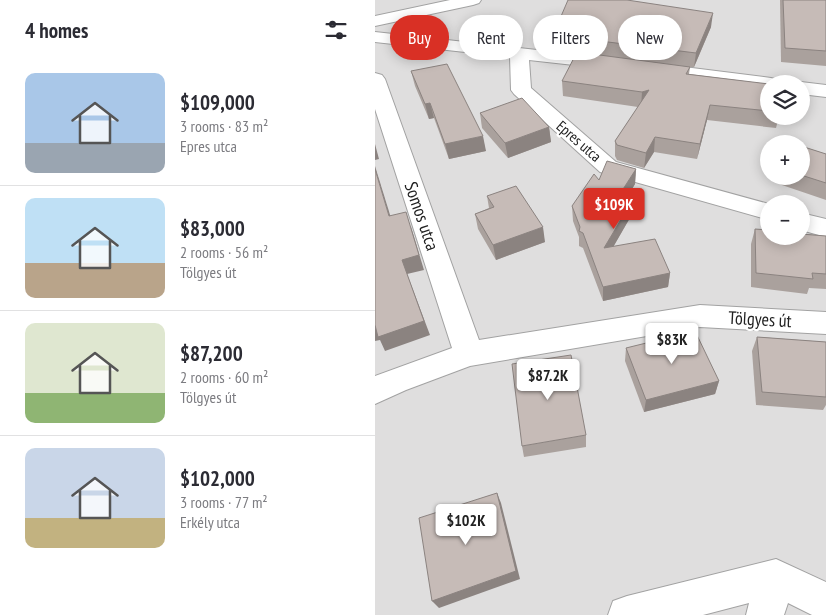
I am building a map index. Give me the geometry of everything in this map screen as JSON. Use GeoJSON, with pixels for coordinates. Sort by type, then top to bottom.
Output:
{"type":"FeatureCollection","features":[{"type":"Feature","properties":{"kind":"street"},"geometry":{"type":"LineString","coordinates":[[375,21],[473,0]]}},
{"type":"Feature","properties":{"kind":"street"},"geometry":{"type":"LineString","coordinates":[[375,37],[459,46]]}},
{"type":"Feature","properties":{"kind":"street"},"geometry":{"type":"LineString","coordinates":[[523,53],[760,83]]}},
{"type":"Feature","properties":{"kind":"street","name":"Epres utca"},"geometry":{"type":"LineString","coordinates":[[519,60],[521,90],[608,167],[760,209]]}},
{"type":"Feature","properties":{"kind":"street","name":"Somos utca"},"geometry":{"type":"LineString","coordinates":[[375,79],[469,354]]}},
{"type":"Feature","properties":{"kind":"street"},"geometry":{"type":"LineString","coordinates":[[810,89],[826,91]]}},
{"type":"Feature","properties":{"kind":"street"},"geometry":{"type":"LineString","coordinates":[[810,224],[826,228]]}},
{"type":"Feature","properties":{"kind":"street","name":"Tölgyes út"},"geometry":{"type":"LineString","coordinates":[[375,391],[395,381],[469,354],[700,316],[826,323]]}},
{"type":"Feature","properties":{"kind":"street"},"geometry":{"type":"LineString","coordinates":[[765,615],[777,578]]}},
{"type":"Feature","properties":{"kind":"street"},"geometry":{"type":"LineString","coordinates":[[627,615],[777,578],[826,602]]}},
{"type":"Feature","properties":{"kind":"shaded area"},"geometry":{"type":"Polygon","coordinates":[[[375,0],[826,0],[826,615],[375,615],[375,0]]]}},
{"type":"Feature","properties":{"kind":"building"},"geometry":{"type":"Polygon","coordinates":[[[568,0],[627,0],[713,13],[696,53],[682,51],[682,15],[618,15],[618,43],[608,42],[608,15],[562,15],[568,0]]]}},
{"type":"Feature","properties":{"kind":"building"},"geometry":{"type":"Polygon","coordinates":[[[783,0],[826,0],[826,51],[785,48],[783,0]]]}},
{"type":"Feature","properties":{"kind":"building"},"geometry":{"type":"Polygon","coordinates":[[[608,56],[618,57],[618,60],[637,60],[690,67],[686,74],[760,83],[760,110],[710,105],[700,144],[655,137],[646,153],[617,145],[615,141],[649,90],[642,92],[562,81],[573,60],[608,60],[608,56]]]}},
{"type":"Feature","properties":{"kind":"building"},"geometry":{"type":"Polygon","coordinates":[[[447,64],[483,136],[445,144],[430,103],[425,104],[411,71],[447,64]]]}},
{"type":"Feature","properties":{"kind":"building"},"geometry":{"type":"Polygon","coordinates":[[[522,98],[549,127],[505,143],[480,113],[522,98]]]}},
{"type":"Feature","properties":{"kind":"building"},"geometry":{"type":"Polygon","coordinates":[[[810,149],[826,154],[826,183],[810,178],[810,149]]]}},
{"type":"Feature","properties":{"kind":"building"},"geometry":{"type":"Polygon","coordinates":[[[607,161],[636,169],[618,197],[632,201],[604,248],[655,239],[670,273],[603,287],[583,233],[579,231],[580,227],[572,206],[594,174],[599,180],[607,161]]]}},
{"type":"Feature","properties":{"kind":"building"},"geometry":{"type":"Polygon","coordinates":[[[375,169],[389,216],[406,212],[419,255],[402,260],[424,321],[378,337],[375,325],[375,169]]]}},
{"type":"Feature","properties":{"kind":"building"},"geometry":{"type":"Polygon","coordinates":[[[516,186],[543,227],[493,245],[475,214],[494,207],[487,196],[516,186]]]}},
{"type":"Feature","properties":{"kind":"building"},"geometry":{"type":"Polygon","coordinates":[[[755,229],[760,229],[760,245],[810,245],[810,235],[826,236],[826,274],[812,273],[813,279],[756,273],[755,229]]]}},
{"type":"Feature","properties":{"kind":"building"},"geometry":{"type":"Polygon","coordinates":[[[695,331],[719,381],[646,400],[626,348],[695,331]]]}},
{"type":"Feature","properties":{"kind":"building"},"geometry":{"type":"Polygon","coordinates":[[[757,337],[826,342],[826,397],[762,392],[757,337]]]}},
{"type":"Feature","properties":{"kind":"building"},"geometry":{"type":"Polygon","coordinates":[[[571,355],[586,435],[522,446],[512,364],[571,355]]]}},
{"type":"Feature","properties":{"kind":"building"},"geometry":{"type":"Polygon","coordinates":[[[497,493],[516,571],[432,601],[419,518],[497,493]]]}}]}
